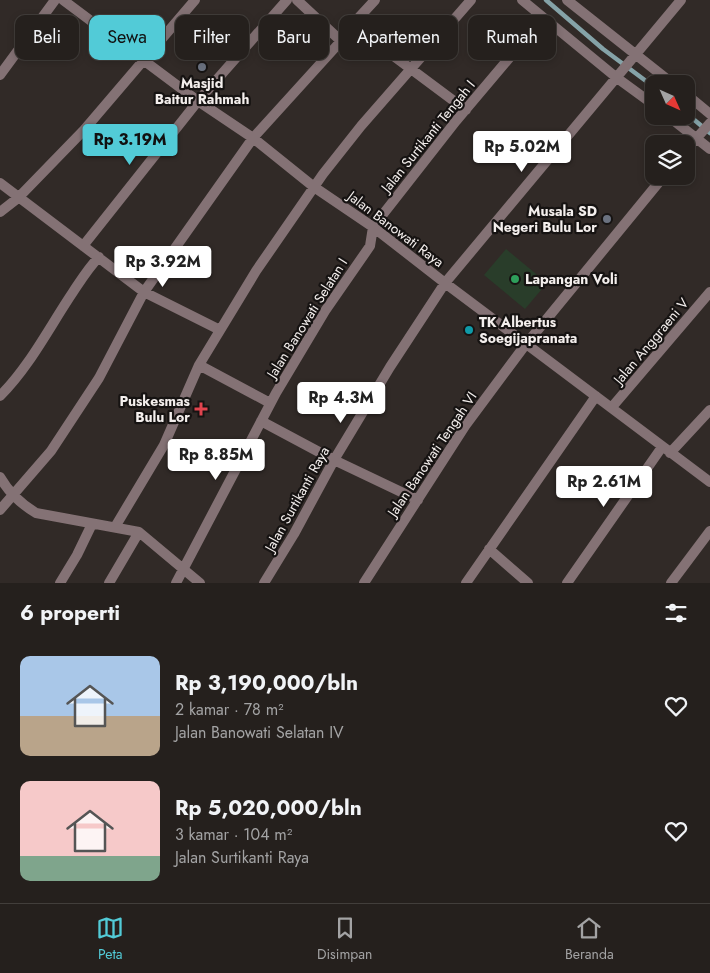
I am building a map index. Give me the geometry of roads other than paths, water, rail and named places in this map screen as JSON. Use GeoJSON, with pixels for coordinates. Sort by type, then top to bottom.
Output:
{"type":"FeatureCollection","features":[{"type":"Feature","properties":{"kind":"street"},"geometry":{"type":"LineString","coordinates":[[0,75],[55,0]]}},
{"type":"Feature","properties":{"kind":"street","name":"Jalan Banowati Raya"},"geometry":{"type":"LineString","coordinates":[[63,0],[89,20]]}},
{"type":"Feature","properties":{"kind":"street"},"geometry":{"type":"LineString","coordinates":[[165,35],[195,0]]}},
{"type":"Feature","properties":{"kind":"street"},"geometry":{"type":"LineString","coordinates":[[83,246],[198,101],[288,0]]}},
{"type":"Feature","properties":{"kind":"street"},"geometry":{"type":"LineString","coordinates":[[297,0],[339,39]]}},
{"type":"Feature","properties":{"kind":"street"},"geometry":{"type":"LineString","coordinates":[[361,15],[375,0]]}},
{"type":"Feature","properties":{"kind":"street"},"geometry":{"type":"LineString","coordinates":[[115,527],[164,445],[199,365],[256,271],[314,187],[361,126],[472,0]]}},
{"type":"Feature","properties":{"kind":"street"},"geometry":{"type":"LineString","coordinates":[[522,0],[540,15]]}},
{"type":"Feature","properties":{"kind":"street","name":"Jalan Surtikanti Raya"},"geometry":{"type":"LineString","coordinates":[[264,583],[390,366],[446,283],[681,0]]}},
{"type":"Feature","properties":{"kind":"street"},"geometry":{"type":"LineString","coordinates":[[570,1],[635,56],[661,75]]}},
{"type":"Feature","properties":{"kind":"street"},"geometry":{"type":"LineString","coordinates":[[556,28],[645,98]]}},
{"type":"Feature","properties":{"kind":"street"},"geometry":{"type":"LineString","coordinates":[[0,510],[51,451],[99,378],[144,292],[253,138],[339,43]]}},
{"type":"Feature","properties":{"kind":"street"},"geometry":{"type":"LineString","coordinates":[[0,212],[18,198],[84,130],[143,60]]}},
{"type":"Feature","properties":{"kind":"street","name":"Jalan Banowati Raya"},"geometry":{"type":"LineString","coordinates":[[143,60],[198,101],[253,138],[314,187],[373,227],[710,482]]}},
{"type":"Feature","properties":{"kind":"street"},"geometry":{"type":"LineString","coordinates":[[398,60],[466,110]]}},
{"type":"Feature","properties":{"kind":"street","name":"Jalan Surtikanti Tengah I"},"geometry":{"type":"LineString","coordinates":[[373,227],[413,175],[508,60]]}},
{"type":"Feature","properties":{"kind":"street"},"geometry":{"type":"LineString","coordinates":[[695,102],[710,114]]}},
{"type":"Feature","properties":{"kind":"street"},"geometry":{"type":"LineString","coordinates":[[695,139],[710,123]]}},
{"type":"Feature","properties":{"kind":"street"},"geometry":{"type":"LineString","coordinates":[[682,125],[698,135],[710,149]]}},
{"type":"Feature","properties":{"kind":"street"},"geometry":{"type":"LineString","coordinates":[[0,184],[144,292],[220,330]]}},
{"type":"Feature","properties":{"kind":"street"},"geometry":{"type":"LineString","coordinates":[[526,343],[657,185]]}},
{"type":"Feature","properties":{"kind":"street","name":"Jalan Banowati Selatan I"},"geometry":{"type":"LineString","coordinates":[[176,583],[270,403],[325,311],[370,246],[373,227]]}},
{"type":"Feature","properties":{"kind":"street"},"geometry":{"type":"LineString","coordinates":[[0,396],[14,382],[98,258]]}},
{"type":"Feature","properties":{"kind":"street","name":"Jalan Anggraeni V"},"geometry":{"type":"LineString","coordinates":[[612,407],[709,295]]}},
{"type":"Feature","properties":{"kind":"street","name":"Jalan Banowati Tengah VI"},"geometry":{"type":"LineString","coordinates":[[364,583],[465,426],[526,343]]}},
{"type":"Feature","properties":{"kind":"street"},"geometry":{"type":"LineString","coordinates":[[199,365],[270,403]]}},
{"type":"Feature","properties":{"kind":"street"},"geometry":{"type":"LineString","coordinates":[[466,583],[596,396]]}},
{"type":"Feature","properties":{"kind":"street"},"geometry":{"type":"LineString","coordinates":[[567,583],[666,450],[710,410]]}},
{"type":"Feature","properties":{"kind":"street"},"geometry":{"type":"LineString","coordinates":[[261,421],[334,460],[418,500]]}},
{"type":"Feature","properties":{"kind":"street"},"geometry":{"type":"LineString","coordinates":[[0,477],[12,495],[36,513],[139,532],[200,583]]}},
{"type":"Feature","properties":{"kind":"street"},"geometry":{"type":"LineString","coordinates":[[60,583],[77,555],[92,524]]}},
{"type":"Feature","properties":{"kind":"street"},"geometry":{"type":"LineString","coordinates":[[671,583],[710,530]]}},
{"type":"Feature","properties":{"kind":"street"},"geometry":{"type":"LineString","coordinates":[[109,583],[139,532]]}},
{"type":"Feature","properties":{"kind":"street"},"geometry":{"type":"LineString","coordinates":[[489,550],[528,583]]}},
{"type":"Feature","properties":{"kind":"waterway"},"geometry":{"type":"LineString","coordinates":[[546,0],[603,49],[645,80]]}},
{"type":"Feature","properties":{"kind":"waterway"},"geometry":{"type":"LineString","coordinates":[[695,120],[710,133]]}},
{"type":"Feature","properties":{"kind":"place","name":"Masjid Baitur Rahmah"},"geometry":{"type":"Point","coordinates":[202,67]}},
{"type":"Feature","properties":{"kind":"place","name":"Musala SD Negeri Bulu Lor"},"geometry":{"type":"Point","coordinates":[607,219]}},
{"type":"Feature","properties":{"kind":"place","name":"Lapangan Voli"},"geometry":{"type":"Point","coordinates":[515,279]}},
{"type":"Feature","properties":{"kind":"place","name":"TK Albertus Soegijapranata"},"geometry":{"type":"Point","coordinates":[469,330]}},
{"type":"Feature","properties":{"kind":"place","name":"Puskesmas Bulu Lor"},"geometry":{"type":"Point","coordinates":[201,409]}}]}
